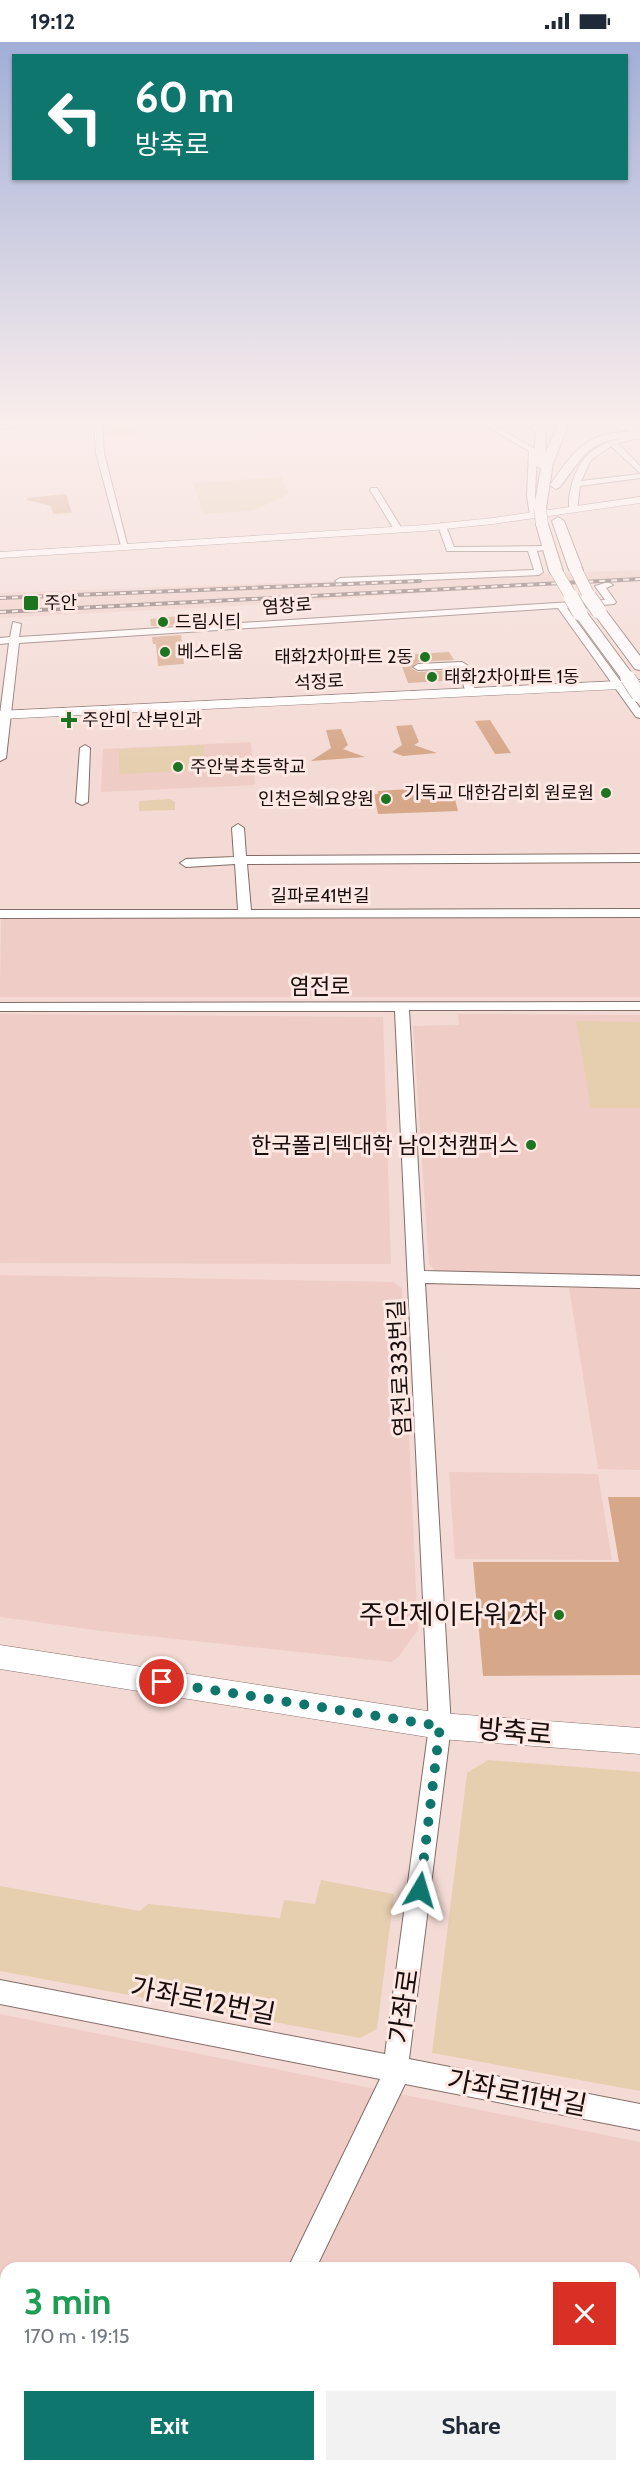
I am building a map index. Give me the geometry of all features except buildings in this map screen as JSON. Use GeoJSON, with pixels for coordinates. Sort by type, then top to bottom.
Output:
{"type":"FeatureCollection","features":[{"type":"Feature","properties":{"kind":"highway"},"geometry":{"type":"LineString","coordinates":[[544,534],[556,571],[580,612],[628,682],[640,695]]}},
{"type":"Feature","properties":{"kind":"highway"},"geometry":{"type":"LineString","coordinates":[[563,534],[584,589],[640,666]]}},
{"type":"Feature","properties":{"kind":"main road"},"geometry":{"type":"LineString","coordinates":[[0,555],[311,534]]}},
{"type":"Feature","properties":{"kind":"main road","name":"석정로"},"geometry":{"type":"LineString","coordinates":[[3,715],[471,693],[628,682]]}},
{"type":"Feature","properties":{"kind":"main road","name":"방축로"},"geometry":{"type":"LineString","coordinates":[[0,1657],[440,1726],[635,1740]]}},
{"type":"Feature","properties":{"kind":"street"},"geometry":{"type":"LineString","coordinates":[[122,534],[125,546]]}},
{"type":"Feature","properties":{"kind":"street"},"geometry":{"type":"LineString","coordinates":[[445,534],[450,549],[453,550],[547,548]]}},
{"type":"Feature","properties":{"kind":"street"},"geometry":{"type":"LineString","coordinates":[[340,581],[539,572],[532,548]]}},
{"type":"Feature","properties":{"kind":"street","name":"염창로"},"geometry":{"type":"LineString","coordinates":[[0,641],[611,602],[600,586],[608,585]]}},
{"type":"Feature","properties":{"kind":"street"},"geometry":{"type":"LineString","coordinates":[[560,605],[628,682],[640,715]]}},
{"type":"Feature","properties":{"kind":"street"},"geometry":{"type":"LineString","coordinates":[[0,758],[3,715],[16,624]]}},
{"type":"Feature","properties":{"kind":"street"},"geometry":{"type":"LineString","coordinates":[[418,667],[462,664],[471,693]]}},
{"type":"Feature","properties":{"kind":"street"},"geometry":{"type":"LineString","coordinates":[[82,802],[85,748]]}},
{"type":"Feature","properties":{"kind":"street"},"geometry":{"type":"LineString","coordinates":[[238,828],[245,914]]}},
{"type":"Feature","properties":{"kind":"street"},"geometry":{"type":"LineString","coordinates":[[186,863],[241,860],[640,858]]}},
{"type":"Feature","properties":{"kind":"street","name":"길파로41번길"},"geometry":{"type":"LineString","coordinates":[[0,914],[640,913]]}},
{"type":"Feature","properties":{"kind":"street","name":"염전로"},"geometry":{"type":"LineString","coordinates":[[0,1007],[640,1006]]}},
{"type":"Feature","properties":{"kind":"street","name":"염전로333번길"},"geometry":{"type":"LineString","coordinates":[[402,1007],[440,1726]]}},
{"type":"Feature","properties":{"kind":"street"},"geometry":{"type":"LineString","coordinates":[[416,1277],[640,1282]]}},
{"type":"Feature","properties":{"kind":"street","name":"가좌로"},"geometry":{"type":"LineString","coordinates":[[305,2262],[392,2084],[402,2031],[440,1726]]}},
{"type":"Feature","properties":{"kind":"street","name":"가좌로12번길"},"geometry":{"type":"LineString","coordinates":[[0,1992],[395,2069]]}},
{"type":"Feature","properties":{"kind":"street","name":"가좌로11번길"},"geometry":{"type":"LineString","coordinates":[[395,2069],[640,2117]]}},
{"type":"Feature","properties":{"kind":"shaded area"},"geometry":{"type":"Polygon","coordinates":[[[640,570],[640,582],[497,588],[250,605],[0,618],[0,593],[640,570]]]}},
{"type":"Feature","properties":{"kind":"shaded area","name":"주안북초등학교"},"geometry":{"type":"Polygon","coordinates":[[[251,742],[255,785],[101,792],[103,749],[251,742]]]}},
{"type":"Feature","properties":{"kind":"shaded area"},"geometry":{"type":"Polygon","coordinates":[[[204,745],[206,770],[119,774],[119,749],[204,745]]]}},
{"type":"Feature","properties":{"kind":"shaded area"},"geometry":{"type":"Polygon","coordinates":[[[170,799],[175,802],[175,810],[139,811],[139,801],[170,799]]]}},
{"type":"Feature","properties":{"kind":"shaded area"},"geometry":{"type":"Polygon","coordinates":[[[640,916],[640,997],[0,997],[1,918],[640,916]]]}},
{"type":"Feature","properties":{"kind":"shaded area"},"geometry":{"type":"Polygon","coordinates":[[[0,1014],[383,1017],[391,1264],[0,1263],[0,1014]]]}},
{"type":"Feature","properties":{"kind":"shaded area","name":"한국폴리텍대학 남인천캠퍼스"},"geometry":{"type":"Polygon","coordinates":[[[458,1014],[640,1015],[640,1278],[450,1275],[435,1270],[429,1264],[413,1026],[459,1025],[458,1014]]]}},
{"type":"Feature","properties":{"kind":"shaded area"},"geometry":{"type":"Polygon","coordinates":[[[576,1021],[640,1022],[640,1108],[591,1108],[576,1021]]]}},
{"type":"Feature","properties":{"kind":"shaded area"},"geometry":{"type":"Polygon","coordinates":[[[0,1275],[393,1282],[402,1288],[418,1630],[399,1656],[392,1662],[102,1631],[0,1617],[0,1275]]]}},
{"type":"Feature","properties":{"kind":"shaded area"},"geometry":{"type":"Polygon","coordinates":[[[569,1288],[640,1288],[640,1470],[598,1469],[569,1288]]]}},
{"type":"Feature","properties":{"kind":"shaded area"},"geometry":{"type":"Polygon","coordinates":[[[449,1472],[598,1474],[612,1560],[455,1559],[449,1472]]]}},
{"type":"Feature","properties":{"kind":"shaded area"},"geometry":{"type":"Polygon","coordinates":[[[488,1760],[640,1772],[640,2091],[432,2053],[467,1773],[488,1760]]]}},
{"type":"Feature","properties":{"kind":"shaded area"},"geometry":{"type":"Polygon","coordinates":[[[321,1880],[394,1894],[377,2029],[360,2038],[0,1971],[0,1886],[140,1911],[148,1904],[280,1918],[284,1900],[315,1904],[321,1880]]]}},
{"type":"Feature","properties":{"kind":"shaded area"},"geometry":{"type":"Polygon","coordinates":[[[0,2014],[640,2142],[640,2262],[0,2262],[0,2014]]]}},
{"type":"Feature","properties":{"kind":"railway"},"geometry":{"type":"LineString","coordinates":[[0,612],[640,579]]}},
{"type":"Feature","properties":{"kind":"railway"},"geometry":{"type":"LineString","coordinates":[[0,598],[420,581]]}},
{"type":"Feature","properties":{"kind":"place","name":"주안"},"geometry":{"type":"Point","coordinates":[31,603]}},
{"type":"Feature","properties":{"kind":"place","name":"드림시티"},"geometry":{"type":"Point","coordinates":[163,622]}},
{"type":"Feature","properties":{"kind":"place","name":"베스티움"},"geometry":{"type":"Point","coordinates":[165,652]}},
{"type":"Feature","properties":{"kind":"place","name":"태화2차아파트 2동"},"geometry":{"type":"Point","coordinates":[425,657]}},
{"type":"Feature","properties":{"kind":"place","name":"태화2차아파트 1동"},"geometry":{"type":"Point","coordinates":[432,677]}},
{"type":"Feature","properties":{"kind":"place","name":"주안미 산부인과"},"geometry":{"type":"Point","coordinates":[69,720]}},
{"type":"Feature","properties":{"kind":"place","name":"주안북초등학교"},"geometry":{"type":"Point","coordinates":[178,767]}},
{"type":"Feature","properties":{"kind":"place","name":"기독교 대한감리회 원로원"},"geometry":{"type":"Point","coordinates":[606,793]}},
{"type":"Feature","properties":{"kind":"place","name":"인천은혜요양원"},"geometry":{"type":"Point","coordinates":[386,799]}},
{"type":"Feature","properties":{"kind":"place","name":"한국폴리텍대학 남인천캠퍼스"},"geometry":{"type":"Point","coordinates":[531,1145]}},
{"type":"Feature","properties":{"kind":"place","name":"주안제이타워2차"},"geometry":{"type":"Point","coordinates":[559,1615]}},
{"type":"Feature","properties":{"kind":"route"},"geometry":{"type":"LineString","coordinates":[[162,1682],[440,1726],[420,1890]]}}]}
